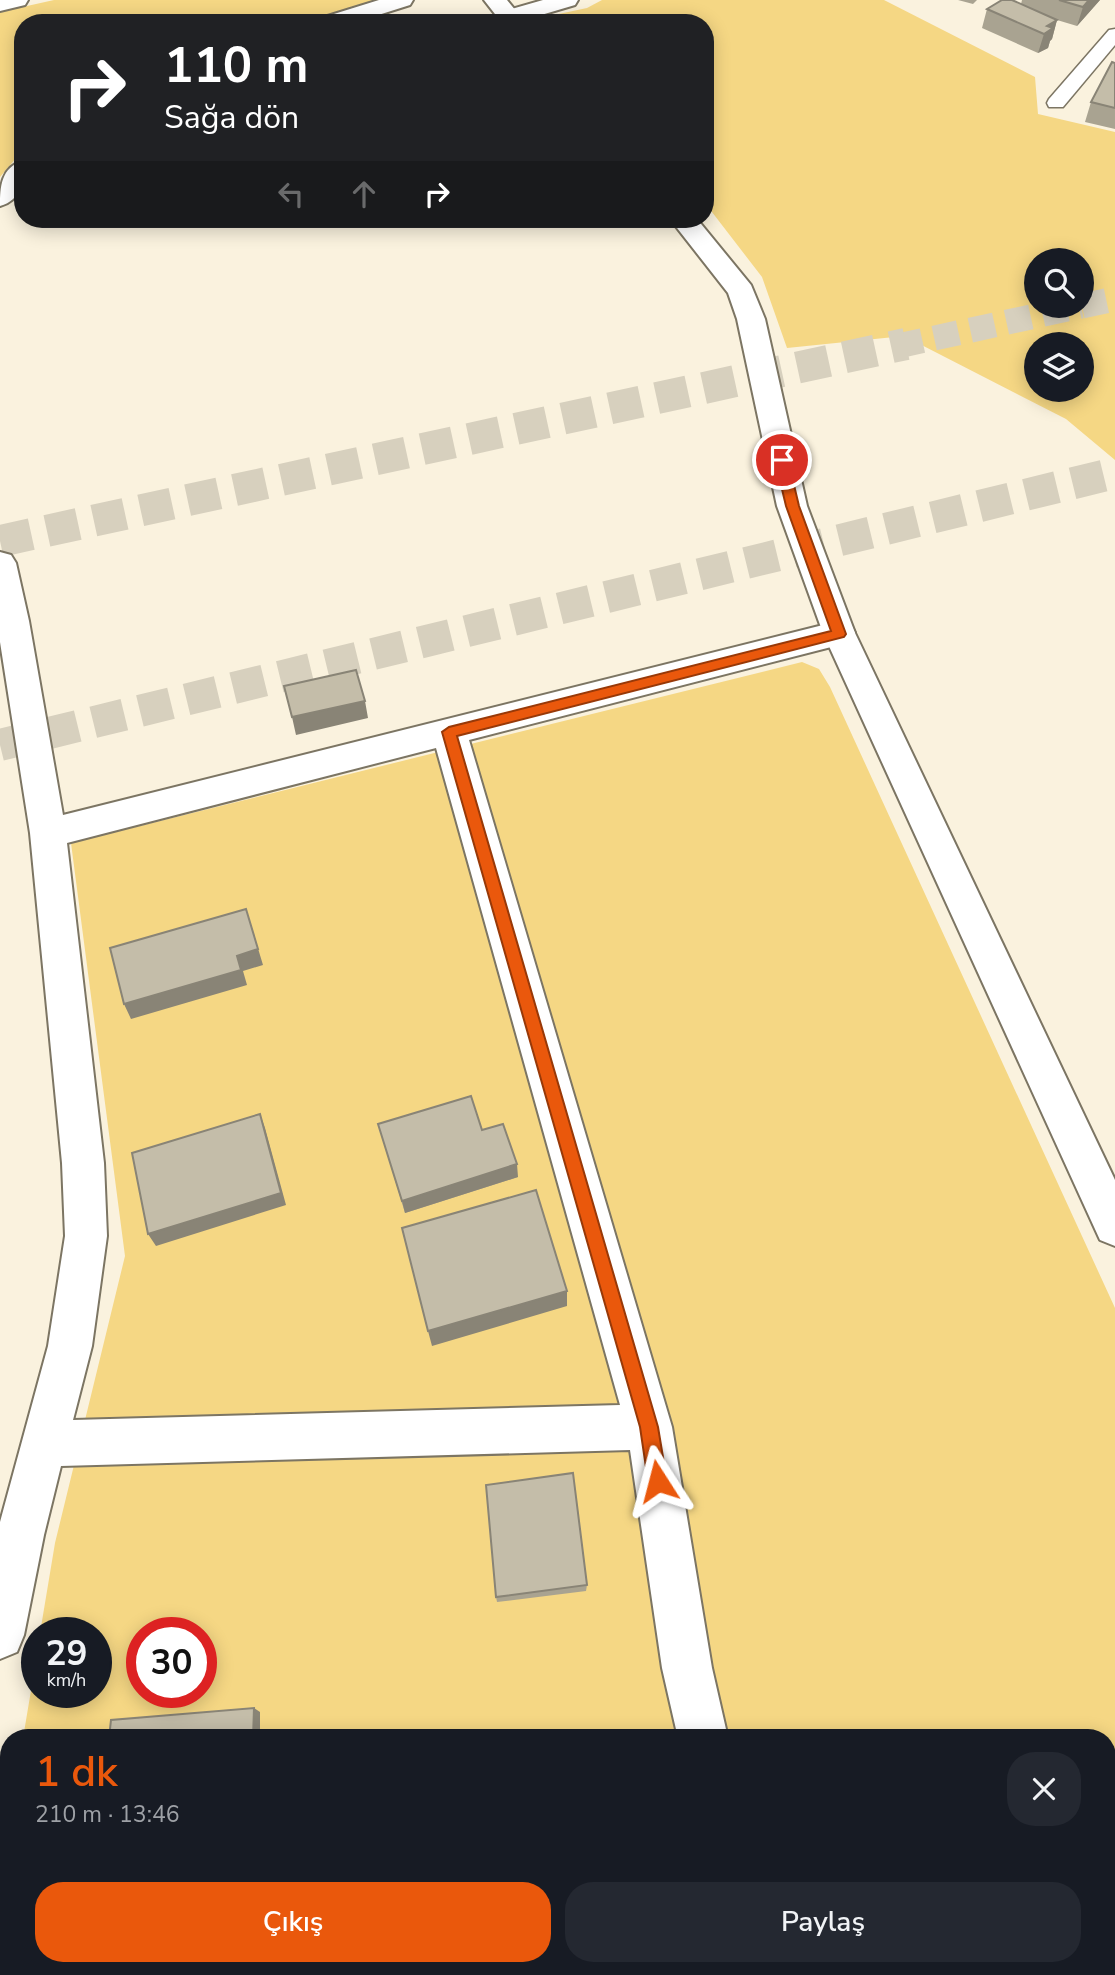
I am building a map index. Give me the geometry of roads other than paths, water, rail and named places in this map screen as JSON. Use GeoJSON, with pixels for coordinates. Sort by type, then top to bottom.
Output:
{"type":"FeatureCollection","features":[{"type":"Feature","properties":{"kind":"street"},"geometry":{"type":"LineString","coordinates":[[0,4],[17,0]]}},
{"type":"Feature","properties":{"kind":"street"},"geometry":{"type":"LineString","coordinates":[[358,14],[402,0]]}},
{"type":"Feature","properties":{"kind":"street"},"geometry":{"type":"LineString","coordinates":[[506,13],[567,0]]}},
{"type":"Feature","properties":{"kind":"street"},"geometry":{"type":"LineString","coordinates":[[0,198],[14,180]]}},
{"type":"Feature","properties":{"kind":"street"},"geometry":{"type":"LineString","coordinates":[[690,228],[741,291],[751,319],[792,506],[839,634],[1115,1226]]}},
{"type":"Feature","properties":{"kind":"street"},"geometry":{"type":"LineString","coordinates":[[0,563],[13,621],[48,833],[83,1163],[86,1236],[70,1346],[20,1535],[0,1635]]}},
{"type":"Feature","properties":{"kind":"street"},"geometry":{"type":"LineString","coordinates":[[48,833],[839,634]]}},
{"type":"Feature","properties":{"kind":"street"},"geometry":{"type":"LineString","coordinates":[[449,732],[649,1427],[687,1668],[701,1729]]}},
{"type":"Feature","properties":{"kind":"street"},"geometry":{"type":"LineString","coordinates":[[45,1444],[649,1427]]}},
{"type":"Feature","properties":{"kind":"lane"},"geometry":{"type":"LineString","coordinates":[[1056,103],[1115,34]]}},
{"type":"Feature","properties":{"kind":"tunnel"},"geometry":{"type":"LineString","coordinates":[[1094,303],[1115,299]]}},
{"type":"Feature","properties":{"kind":"tunnel"},"geometry":{"type":"LineString","coordinates":[[898,346],[1026,318]]}},
{"type":"Feature","properties":{"kind":"tunnel"},"geometry":{"type":"LineString","coordinates":[[0,541],[906,344]]}},
{"type":"Feature","properties":{"kind":"tunnel"},"geometry":{"type":"LineString","coordinates":[[0,745],[1115,473]]}}]}
